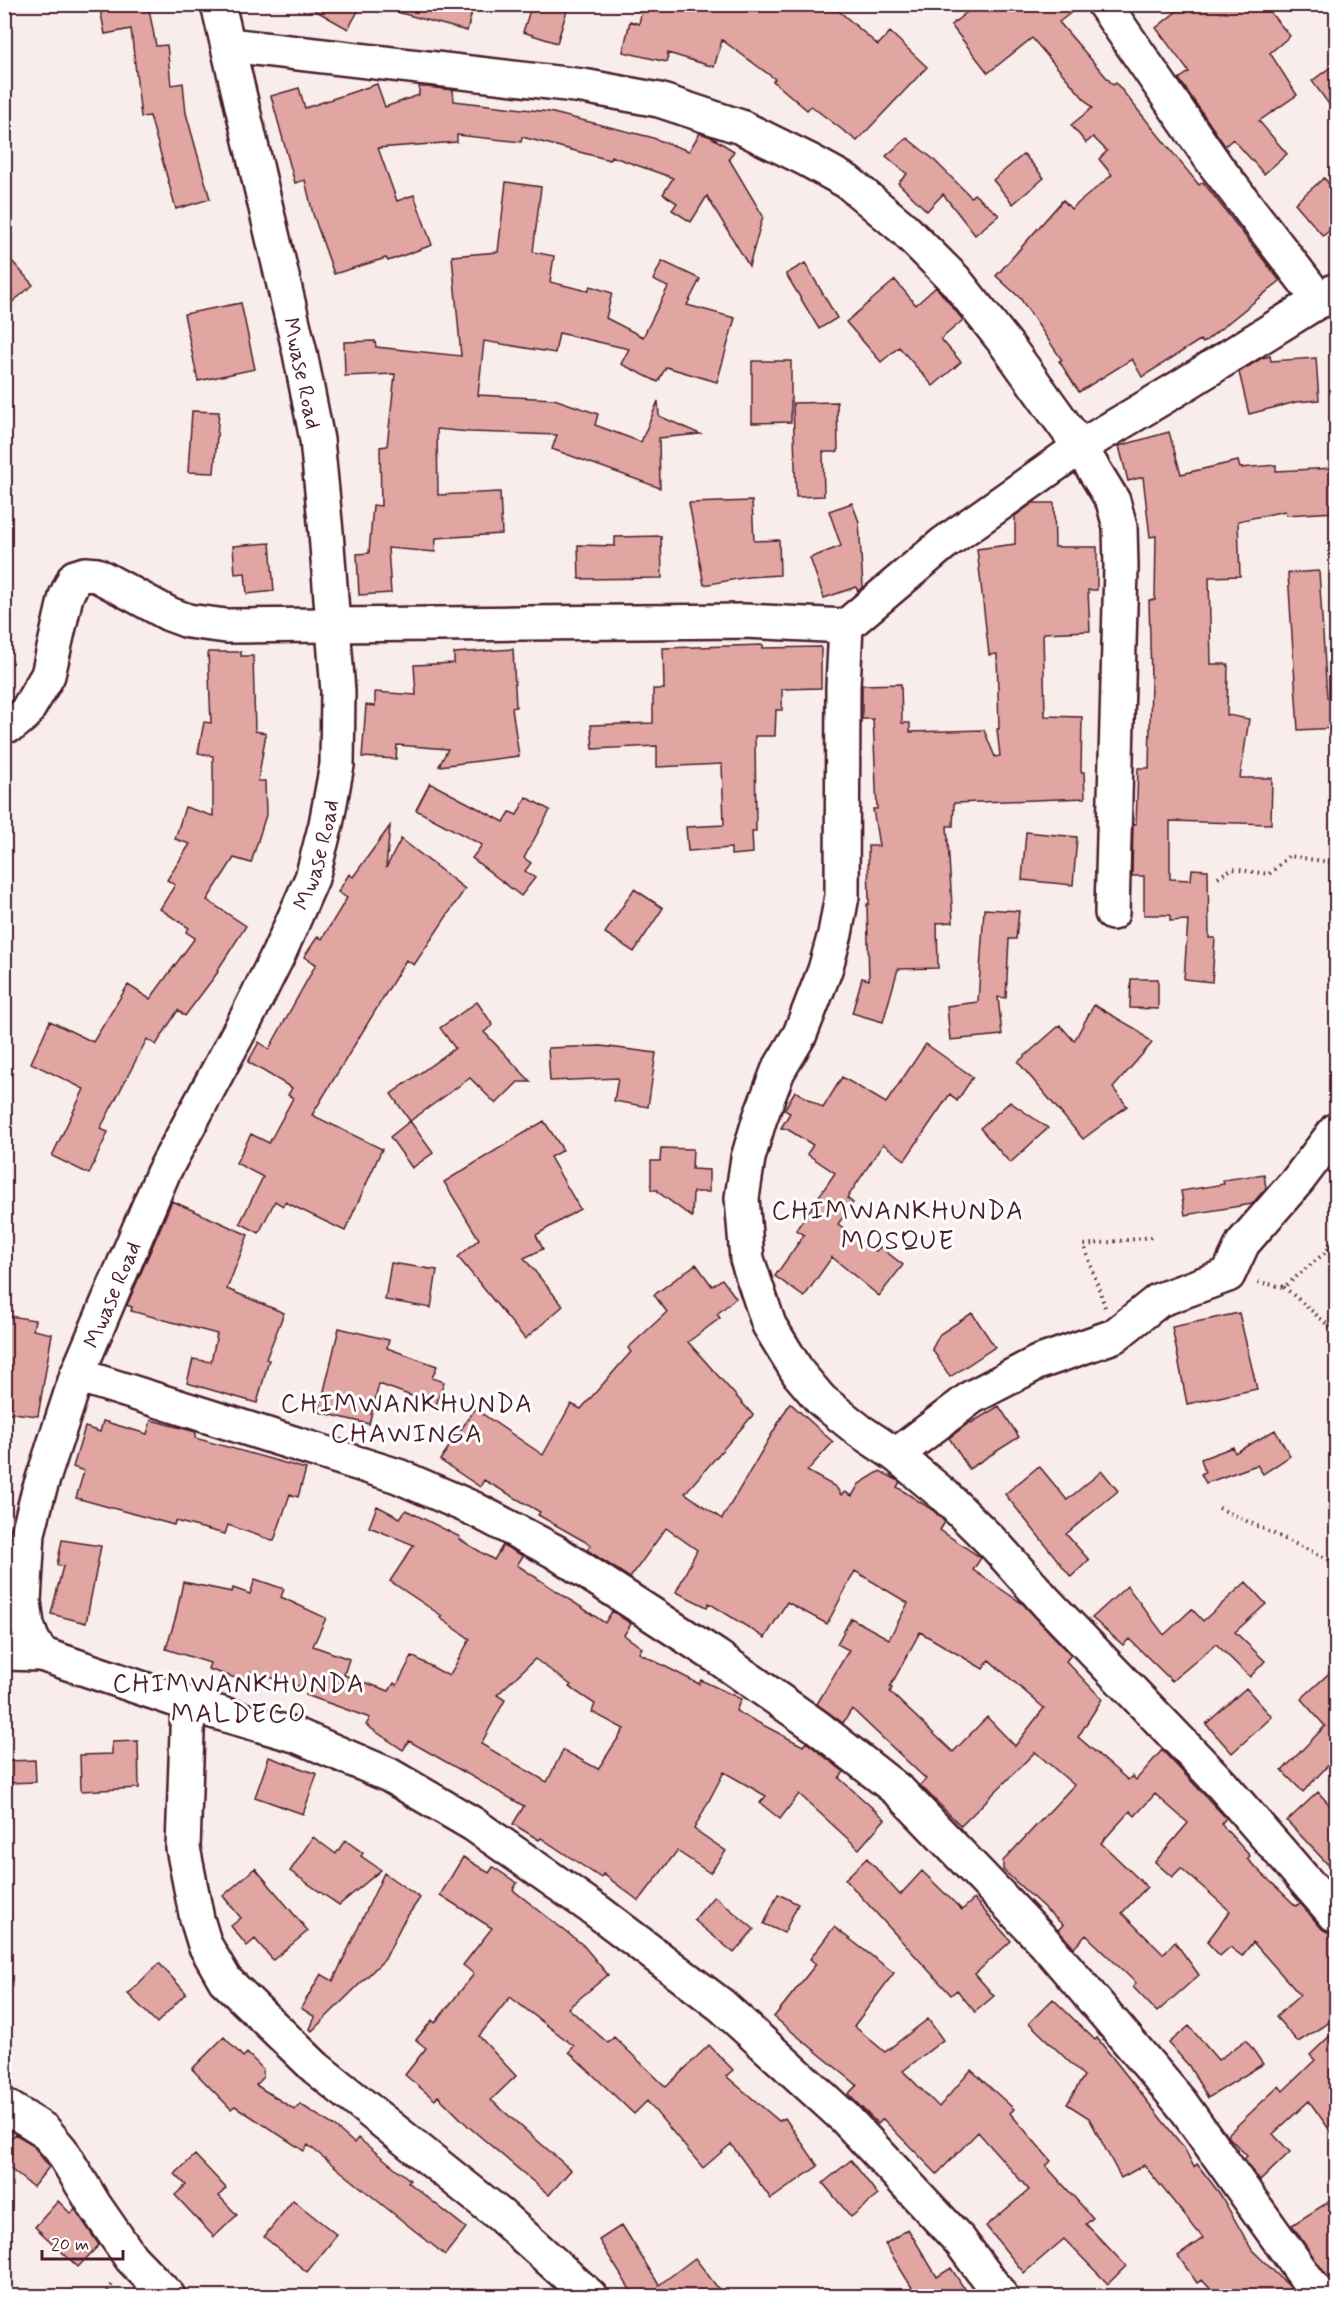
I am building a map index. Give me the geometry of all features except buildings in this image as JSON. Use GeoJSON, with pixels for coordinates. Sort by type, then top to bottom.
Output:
{"type":"FeatureCollection","features":[{"type":"Feature","properties":{"kind":"street","name":"Mwase Road"},"geometry":{"type":"LineString","coordinates":[[41,1654],[27,1625],[24,1601],[28,1533],[38,1494],[77,1375],[163,1173],[279,953],[312,878],[326,824],[337,765],[338,692],[317,440],[300,353],[218,4]]}},
{"type":"Feature","properties":{"kind":"street"},"geometry":{"type":"LineString","coordinates":[[4,725],[13,724],[25,714],[48,675],[66,596],[75,577],[85,574],[96,575],[169,614],[188,621],[226,626],[744,621],[846,626],[943,544],[1080,447],[1328,296],[1216,166],[1104,4]]}},
{"type":"Feature","properties":{"kind":"street"},"geometry":{"type":"LineString","coordinates":[[229,45],[583,86],[659,100],[741,127],[808,160],[848,182],[903,228],[955,280],[1006,344],[1080,447],[1113,501],[1120,527],[1121,567],[1112,912]]}},
{"type":"Feature","properties":{"kind":"street"},"geometry":{"type":"LineString","coordinates":[[846,626],[843,686],[842,896],[837,924],[825,970],[800,1034],[778,1071],[760,1118],[748,1158],[742,1198],[747,1259],[770,1325],[799,1374],[821,1400],[860,1431],[896,1455],[944,1495],[997,1547],[1047,1603],[1222,1785],[1336,1916]]}},
{"type":"Feature","properties":{"kind":"street"},"geometry":{"type":"LineString","coordinates":[[896,1455],[972,1397],[1037,1363],[1114,1336],[1160,1300],[1228,1275],[1243,1243],[1298,1180],[1336,1130]]}},
{"type":"Feature","properties":{"kind":"street"},"geometry":{"type":"LineString","coordinates":[[77,1375],[398,1476],[474,1509],[554,1551],[717,1656],[816,1726],[900,1792],[1045,1943],[1181,2103],[1319,2296]]}},
{"type":"Feature","properties":{"kind":"street"},"geometry":{"type":"LineString","coordinates":[[4,1653],[41,1654],[188,1704],[298,1736],[389,1775],[473,1824],[597,1911],[721,2006],[845,2118],[960,2241],[1001,2296]]}},
{"type":"Feature","properties":{"kind":"street"},"geometry":{"type":"LineString","coordinates":[[188,1704],[183,1848],[197,1919],[205,1945],[225,1980],[316,2068],[500,2216],[590,2296]]}},
{"type":"Feature","properties":{"kind":"street"},"geometry":{"type":"LineString","coordinates":[[4,2105],[24,2116],[50,2136],[131,2258],[168,2296]]}},
{"type":"Feature","properties":{"kind":"path"},"geometry":{"type":"LineString","coordinates":[[1218,877],[1232,869],[1269,874],[1289,856],[1336,863]]}},
{"type":"Feature","properties":{"kind":"path"},"geometry":{"type":"LineString","coordinates":[[1284,1287],[1327,1251],[1336,1234]]}},
{"type":"Feature","properties":{"kind":"path"},"geometry":{"type":"LineString","coordinates":[[1114,1336],[1084,1245],[1153,1237]]}},
{"type":"Feature","properties":{"kind":"path"},"geometry":{"type":"LineString","coordinates":[[1228,1275],[1284,1287],[1336,1332]]}},
{"type":"Feature","properties":{"kind":"path"},"geometry":{"type":"LineString","coordinates":[[1219,1508],[1336,1563]]}},
{"type":"Feature","properties":{"kind":"district","name":"CHIMWANKHUNDA MOSQUE"},"geometry":{"type":"Point","coordinates":[898,1225]}},
{"type":"Feature","properties":{"kind":"district","name":"CHIMWANKHUNDA CHAWINGA"},"geometry":{"type":"Point","coordinates":[407,1418]}},
{"type":"Feature","properties":{"kind":"district","name":"CHIMWANKHUNDA MALDECO"},"geometry":{"type":"Point","coordinates":[239,1698]}}]}
